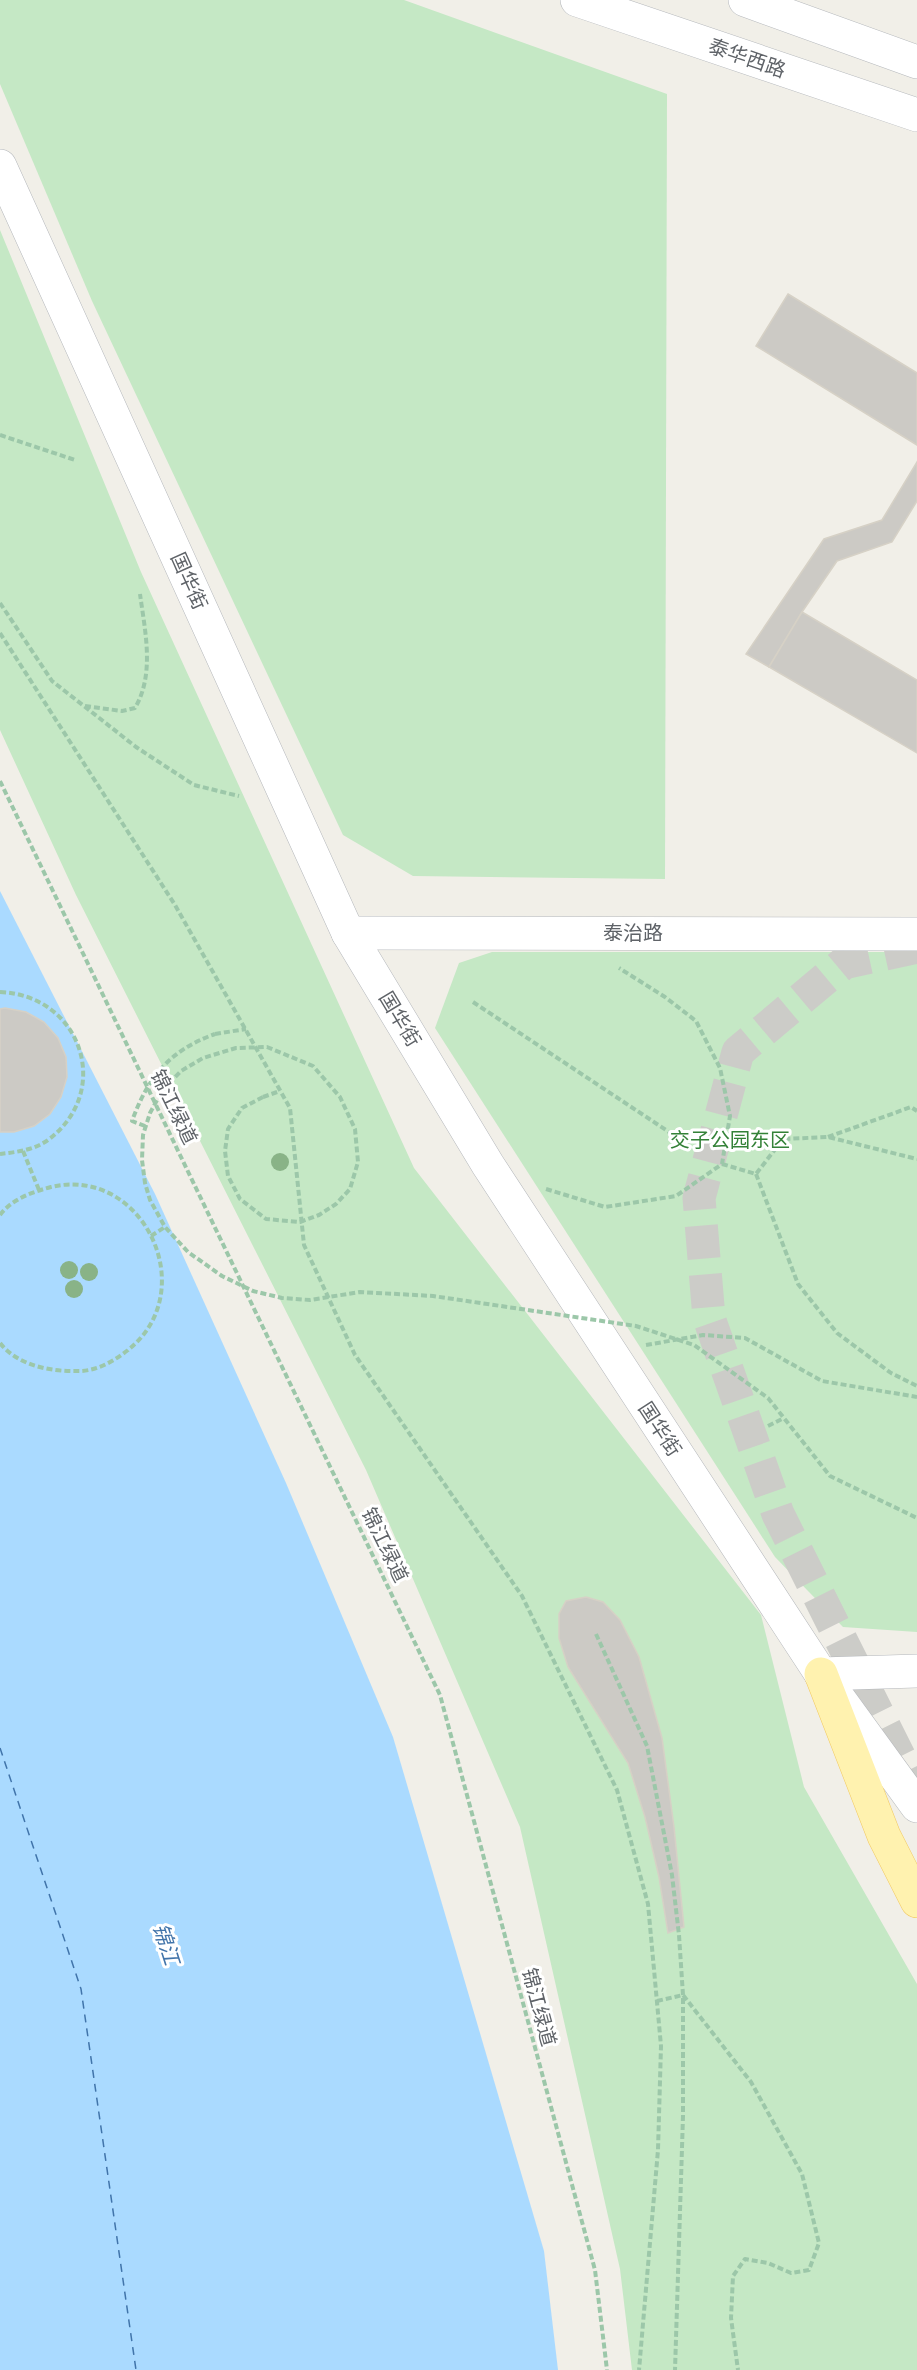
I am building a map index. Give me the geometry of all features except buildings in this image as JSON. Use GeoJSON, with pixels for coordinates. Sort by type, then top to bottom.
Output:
{"type":"FeatureCollection","features":[{"type":"Feature","properties":{"kind":"main road"},"geometry":{"type":"LineString","coordinates":[[822,1674],[884,1836],[917,1901]]}},
{"type":"Feature","properties":{"kind":"street","name":"泰华西路"},"geometry":{"type":"LineString","coordinates":[[577,0],[917,115]]}},
{"type":"Feature","properties":{"kind":"street"},"geometry":{"type":"LineString","coordinates":[[745,0],[917,62]]}},
{"type":"Feature","properties":{"kind":"street","name":"国华街"},"geometry":{"type":"LineString","coordinates":[[0,166],[348,933],[488,1165],[822,1674],[917,1806]]}},
{"type":"Feature","properties":{"kind":"street","name":"泰治路"},"geometry":{"type":"LineString","coordinates":[[348,933],[917,934]]}},
{"type":"Feature","properties":{"kind":"street"},"geometry":{"type":"LineString","coordinates":[[822,1674],[917,1671]]}},
{"type":"Feature","properties":{"kind":"path"},"geometry":{"type":"LineString","coordinates":[[0,435],[75,460]]}},
{"type":"Feature","properties":{"kind":"path"},"geometry":{"type":"LineString","coordinates":[[84,706],[122,711],[135,708],[142,695],[147,649],[140,594]]}},
{"type":"Feature","properties":{"kind":"path"},"geometry":{"type":"LineString","coordinates":[[0,603],[52,681],[136,747],[194,785],[238,796]]}},
{"type":"Feature","properties":{"kind":"path"},"geometry":{"type":"LineString","coordinates":[[0,633],[175,905],[290,1108],[304,1245],[355,1355],[522,1596],[617,1790],[648,1904],[661,2046],[658,2150],[639,2370]]}},
{"type":"Feature","properties":{"kind":"path","name":"锦江绿道"},"geometry":{"type":"LineString","coordinates":[[0,781],[440,1695],[595,2270],[607,2370]]}},
{"type":"Feature","properties":{"kind":"path"},"geometry":{"type":"LineString","coordinates":[[541,1187],[605,1207],[676,1196],[722,1164],[730,1116],[720,1068],[696,1021],[665,997],[618,968]]}},
{"type":"Feature","properties":{"kind":"path"},"geometry":{"type":"LineString","coordinates":[[0,992],[17,993],[44,1003],[65,1021],[79,1045],[84,1073],[79,1101],[66,1123],[47,1141],[23,1152],[0,1154]]}},
{"type":"Feature","properties":{"kind":"path"},"geometry":{"type":"LineString","coordinates":[[473,1002],[675,1136]]}},
{"type":"Feature","properties":{"kind":"path"},"geometry":{"type":"LineString","coordinates":[[146,1126],[132,1121],[155,1073],[172,1056],[197,1041],[215,1034],[246,1029]]}},
{"type":"Feature","properties":{"kind":"path"},"geometry":{"type":"LineString","coordinates":[[280,1090],[243,1108],[228,1129],[225,1152],[228,1176],[240,1199],[266,1219],[300,1222],[319,1215],[336,1204],[350,1190],[358,1162],[355,1129],[340,1097],[313,1066],[267,1047],[236,1048],[203,1058],[181,1071],[162,1091],[150,1113],[142,1135],[141,1160],[150,1200],[165,1227],[188,1252],[222,1276],[254,1291],[282,1298],[310,1300],[360,1292],[434,1296],[636,1326],[694,1345],[768,1398],[830,1476],[917,1518]]}},
{"type":"Feature","properties":{"kind":"path"},"geometry":{"type":"LineString","coordinates":[[828,1137],[910,1107],[917,1111]]}},
{"type":"Feature","properties":{"kind":"path"},"geometry":{"type":"LineString","coordinates":[[756,1174],[783,1139],[828,1137],[917,1160]]}},
{"type":"Feature","properties":{"kind":"path"},"geometry":{"type":"LineString","coordinates":[[23,1152],[39,1190]]}},
{"type":"Feature","properties":{"kind":"path"},"geometry":{"type":"LineString","coordinates":[[722,1164],[756,1174]]}},
{"type":"Feature","properties":{"kind":"path"},"geometry":{"type":"LineString","coordinates":[[756,1174],[798,1284],[837,1333],[891,1373],[917,1386]]}},
{"type":"Feature","properties":{"kind":"path"},"geometry":{"type":"LineString","coordinates":[[0,1215],[5,1209],[32,1192],[63,1184],[94,1188],[123,1202],[146,1224],[159,1252],[163,1284],[156,1315],[140,1341],[116,1360],[88,1371],[57,1372],[28,1364],[0,1343]]}},
{"type":"Feature","properties":{"kind":"path"},"geometry":{"type":"LineString","coordinates":[[152,1236],[165,1227]]}},
{"type":"Feature","properties":{"kind":"path"},"geometry":{"type":"LineString","coordinates":[[639,1346],[703,1335],[745,1338],[822,1382],[917,1397]]}},
{"type":"Feature","properties":{"kind":"path"},"geometry":{"type":"LineString","coordinates":[[768,1426],[784,1418]]}},
{"type":"Feature","properties":{"kind":"path"},"geometry":{"type":"LineString","coordinates":[[596,1634],[647,1746],[672,1875],[679,1935],[683,1995],[683,2116],[675,2370]]}},
{"type":"Feature","properties":{"kind":"path"},"geometry":{"type":"LineString","coordinates":[[657,2001],[683,1995]]}},
{"type":"Feature","properties":{"kind":"path"},"geometry":{"type":"LineString","coordinates":[[683,1995],[751,2082],[802,2174],[819,2243],[809,2270],[791,2273],[768,2263],[745,2259],[733,2276],[731,2318],[738,2370]]}},
{"type":"Feature","properties":{"kind":"green space"},"geometry":{"type":"Polygon","coordinates":[[[0,0],[404,0],[667,94],[665,879],[413,876],[343,835],[92,301],[0,84],[0,0]]]}},
{"type":"Feature","properties":{"kind":"green space"},"geometry":{"type":"Polygon","coordinates":[[[0,230],[141,572],[414,1168],[761,1615],[804,1787],[917,1984],[917,2370],[632,2370],[620,2269],[520,1827],[366,1470],[76,895],[0,730],[0,230]]]}},
{"type":"Feature","properties":{"kind":"green space","name":"交子公园东区"},"geometry":{"type":"Polygon","coordinates":[[[492,952],[917,952],[917,1632],[843,1627],[775,1557],[435,1028],[459,963],[492,952]]]}},
{"type":"Feature","properties":{"kind":"water","name":"锦江"},"geometry":{"type":"Polygon","coordinates":[[[0,891],[155,1194],[286,1483],[393,1737],[544,2251],[558,2370],[0,2370],[0,891]]]}},
{"type":"Feature","properties":{"kind":"ferry route"},"geometry":{"type":"LineString","coordinates":[[0,1748],[81,1989],[136,2370]]}},
{"type":"Feature","properties":{"kind":"tunnel"},"geometry":{"type":"LineString","coordinates":[[917,947],[844,963],[738,1052],[699,1198],[709,1318],[778,1514],[917,1792]]}}]}
